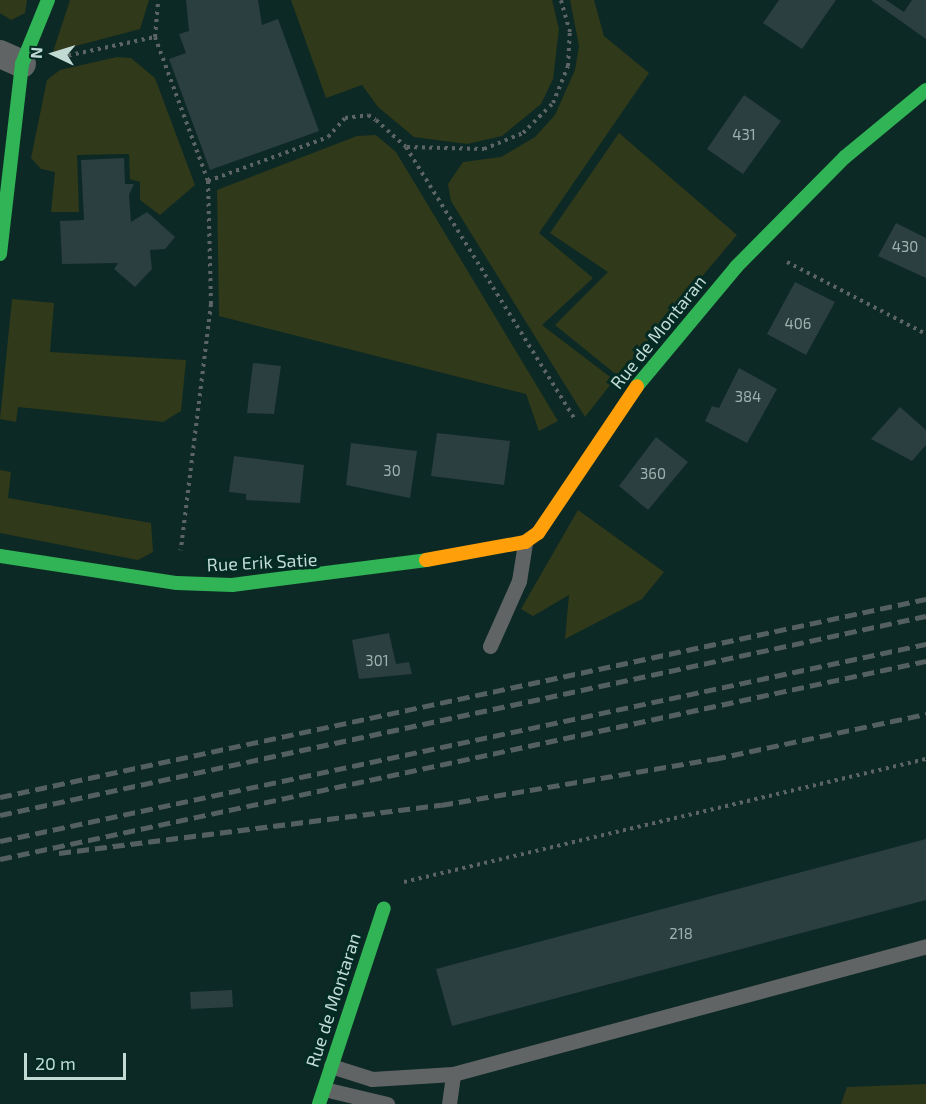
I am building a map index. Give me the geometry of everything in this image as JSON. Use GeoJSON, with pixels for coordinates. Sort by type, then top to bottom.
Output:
{"type":"FeatureCollection","features":[{"type":"Feature","properties":{"kind":"street"},"geometry":{"type":"LineString","coordinates":[[0,254],[11,59],[48,0]]}},
{"type":"Feature","properties":{"kind":"street","name":"Rue de Montaran"},"geometry":{"type":"LineString","coordinates":[[525,542],[538,533],[639,384],[759,244],[845,157],[926,90]]}},
{"type":"Feature","properties":{"kind":"street","name":"Rue Erik Satie"},"geometry":{"type":"LineString","coordinates":[[0,556],[177,583],[232,585],[340,575],[525,542]]}},
{"type":"Feature","properties":{"kind":"street","name":"Rue de Montaran"},"geometry":{"type":"LineString","coordinates":[[319,1104],[384,908]]}},
{"type":"Feature","properties":{"kind":"lane"},"geometry":{"type":"LineString","coordinates":[[490,646],[519,581],[525,542]]}},
{"type":"Feature","properties":{"kind":"lane"},"geometry":{"type":"LineString","coordinates":[[331,1066],[372,1079],[453,1074],[926,946]]}},
{"type":"Feature","properties":{"kind":"lane"},"geometry":{"type":"LineString","coordinates":[[449,1104],[453,1074]]}},
{"type":"Feature","properties":{"kind":"lane"},"geometry":{"type":"LineString","coordinates":[[324,1089],[387,1104]]}},
{"type":"Feature","properties":{"kind":"path"},"geometry":{"type":"LineString","coordinates":[[158,0],[155,38],[208,182],[211,304],[177,583]]}},
{"type":"Feature","properties":{"kind":"path"},"geometry":{"type":"LineString","coordinates":[[406,147],[484,149],[522,133],[553,102],[568,66],[570,32],[561,0]]}},
{"type":"Feature","properties":{"kind":"path"},"geometry":{"type":"LineString","coordinates":[[11,59],[155,38]]}},
{"type":"Feature","properties":{"kind":"path"},"geometry":{"type":"LineString","coordinates":[[208,182],[328,137],[345,118],[360,115],[376,120],[406,147],[582,431],[597,445]]}},
{"type":"Feature","properties":{"kind":"path"},"geometry":{"type":"LineString","coordinates":[[759,244],[926,334]]}},
{"type":"Feature","properties":{"kind":"path"},"geometry":{"type":"LineString","coordinates":[[397,884],[926,759]]}},
{"type":"Feature","properties":{"kind":"green space"},"geometry":{"type":"Polygon","coordinates":[[[0,0],[27,0],[25,13],[11,20],[0,13],[0,0]]]}},
{"type":"Feature","properties":{"kind":"green space"},"geometry":{"type":"Polygon","coordinates":[[[70,0],[149,0],[140,29],[53,52],[70,0]]]}},
{"type":"Feature","properties":{"kind":"green space"},"geometry":{"type":"Polygon","coordinates":[[[291,0],[552,0],[559,29],[553,79],[541,104],[502,136],[467,144],[414,137],[378,107],[362,85],[326,98],[291,0]]]}},
{"type":"Feature","properties":{"kind":"green space"},"geometry":{"type":"Polygon","coordinates":[[[570,0],[594,0],[604,36],[649,73],[539,233],[593,278],[542,325],[614,380],[585,417],[451,201],[448,184],[463,162],[501,157],[535,137],[555,115],[575,70],[579,46],[570,0]]]}},
{"type":"Feature","properties":{"kind":"green space"},"geometry":{"type":"Polygon","coordinates":[[[117,57],[131,58],[155,78],[195,185],[160,215],[140,200],[140,182],[130,179],[129,154],[77,155],[79,212],[51,212],[55,172],[41,169],[31,158],[47,80],[60,70],[117,57]]]}},
{"type":"Feature","properties":{"kind":"green space"},"geometry":{"type":"Polygon","coordinates":[[[619,133],[737,235],[618,376],[555,325],[608,272],[550,233],[619,133]]]}},
{"type":"Feature","properties":{"kind":"green space"},"geometry":{"type":"Polygon","coordinates":[[[376,135],[396,152],[558,421],[539,431],[526,394],[219,316],[217,190],[357,136],[376,135]]]}},
{"type":"Feature","properties":{"kind":"green space"},"geometry":{"type":"Polygon","coordinates":[[[12,299],[54,303],[50,352],[186,360],[181,411],[163,422],[18,407],[16,422],[0,419],[12,299]]]}},
{"type":"Feature","properties":{"kind":"green space"},"geometry":{"type":"Polygon","coordinates":[[[0,470],[11,472],[8,498],[151,523],[153,552],[138,560],[0,533],[0,470]]]}},
{"type":"Feature","properties":{"kind":"green space"},"geometry":{"type":"Polygon","coordinates":[[[578,510],[664,572],[642,599],[565,639],[569,595],[533,616],[521,609],[578,510]]]}},
{"type":"Feature","properties":{"kind":"green space"},"geometry":{"type":"Polygon","coordinates":[[[926,1084],[926,1104],[841,1104],[847,1087],[926,1084]]]}},
{"type":"Feature","properties":{"kind":"building"},"geometry":{"type":"Polygon","coordinates":[[[186,0],[258,0],[262,25],[278,19],[319,131],[210,170],[169,59],[186,53],[179,34],[189,31],[186,0]]]}},
{"type":"Feature","properties":{"kind":"building"},"geometry":{"type":"Polygon","coordinates":[[[779,0],[836,0],[802,49],[763,23],[779,0]]]}},
{"type":"Feature","properties":{"kind":"building"},"geometry":{"type":"Polygon","coordinates":[[[871,0],[886,0],[904,12],[912,0],[926,0],[926,39],[871,0]]]}},
{"type":"Feature","properties":{"kind":"building"},"geometry":{"type":"Polygon","coordinates":[[[744,95],[781,121],[743,174],[707,149],[744,95]]]}},
{"type":"Feature","properties":{"kind":"building"},"geometry":{"type":"Polygon","coordinates":[[[124,158],[125,184],[134,184],[129,195],[131,222],[147,212],[175,237],[165,249],[150,250],[152,269],[135,287],[114,269],[118,263],[62,264],[60,221],[84,220],[81,160],[124,158]]]}},
{"type":"Feature","properties":{"kind":"building"},"geometry":{"type":"Polygon","coordinates":[[[896,223],[926,238],[926,278],[878,256],[896,223]]]}},
{"type":"Feature","properties":{"kind":"building"},"geometry":{"type":"Polygon","coordinates":[[[795,282],[835,302],[806,355],[767,334],[795,282]]]}},
{"type":"Feature","properties":{"kind":"building"},"geometry":{"type":"Polygon","coordinates":[[[253,363],[281,366],[274,414],[247,413],[253,363]]]}},
{"type":"Feature","properties":{"kind":"building"},"geometry":{"type":"Polygon","coordinates":[[[739,368],[777,389],[747,443],[705,421],[712,406],[719,408],[739,368]]]}},
{"type":"Feature","properties":{"kind":"building"},"geometry":{"type":"Polygon","coordinates":[[[900,407],[926,430],[926,445],[912,461],[871,439],[900,407]]]}},
{"type":"Feature","properties":{"kind":"building"},"geometry":{"type":"Polygon","coordinates":[[[437,433],[510,441],[504,485],[431,476],[437,433]]]}},
{"type":"Feature","properties":{"kind":"building"},"geometry":{"type":"Polygon","coordinates":[[[656,437],[688,462],[648,510],[619,486],[656,437]]]}},
{"type":"Feature","properties":{"kind":"building"},"geometry":{"type":"Polygon","coordinates":[[[351,443],[417,451],[410,498],[346,485],[351,443]]]}},
{"type":"Feature","properties":{"kind":"building"},"geometry":{"type":"Polygon","coordinates":[[[234,456],[304,465],[300,503],[246,500],[246,494],[229,492],[234,456]]]}},
{"type":"Feature","properties":{"kind":"building"},"geometry":{"type":"Polygon","coordinates":[[[389,633],[396,664],[409,662],[412,674],[359,679],[352,640],[389,633]]]}},
{"type":"Feature","properties":{"kind":"building"},"geometry":{"type":"Polygon","coordinates":[[[926,839],[926,900],[452,1026],[436,969],[926,839]]]}},
{"type":"Feature","properties":{"kind":"building"},"geometry":{"type":"Polygon","coordinates":[[[232,990],[233,1007],[191,1009],[190,992],[232,990]]]}},
{"type":"Feature","properties":{"kind":"railway"},"geometry":{"type":"LineString","coordinates":[[0,797],[926,599]]}},
{"type":"Feature","properties":{"kind":"railway"},"geometry":{"type":"LineString","coordinates":[[0,815],[926,616]]}},
{"type":"Feature","properties":{"kind":"railway"},"geometry":{"type":"LineString","coordinates":[[0,841],[926,644]]}},
{"type":"Feature","properties":{"kind":"railway"},"geometry":{"type":"LineString","coordinates":[[0,859],[926,661]]}},
{"type":"Feature","properties":{"kind":"railway"},"geometry":{"type":"LineString","coordinates":[[59,853],[441,805],[714,759],[926,714]]}},
{"type":"Feature","properties":{"kind":"traffic: fast"},"geometry":{"type":"LineString","coordinates":[[0,254],[22,64],[48,0]]}},
{"type":"Feature","properties":{"kind":"traffic: fast"},"geometry":{"type":"LineString","coordinates":[[637,386],[736,267],[845,157],[926,90]]}},
{"type":"Feature","properties":{"kind":"traffic: fast"},"geometry":{"type":"LineString","coordinates":[[0,556],[177,583],[232,585],[426,560]]}},
{"type":"Feature","properties":{"kind":"traffic: fast"},"geometry":{"type":"LineString","coordinates":[[319,1104],[384,908]]}},
{"type":"Feature","properties":{"kind":"traffic: slow"},"geometry":{"type":"LineString","coordinates":[[426,560],[525,542],[538,533],[637,386]]}}]}
